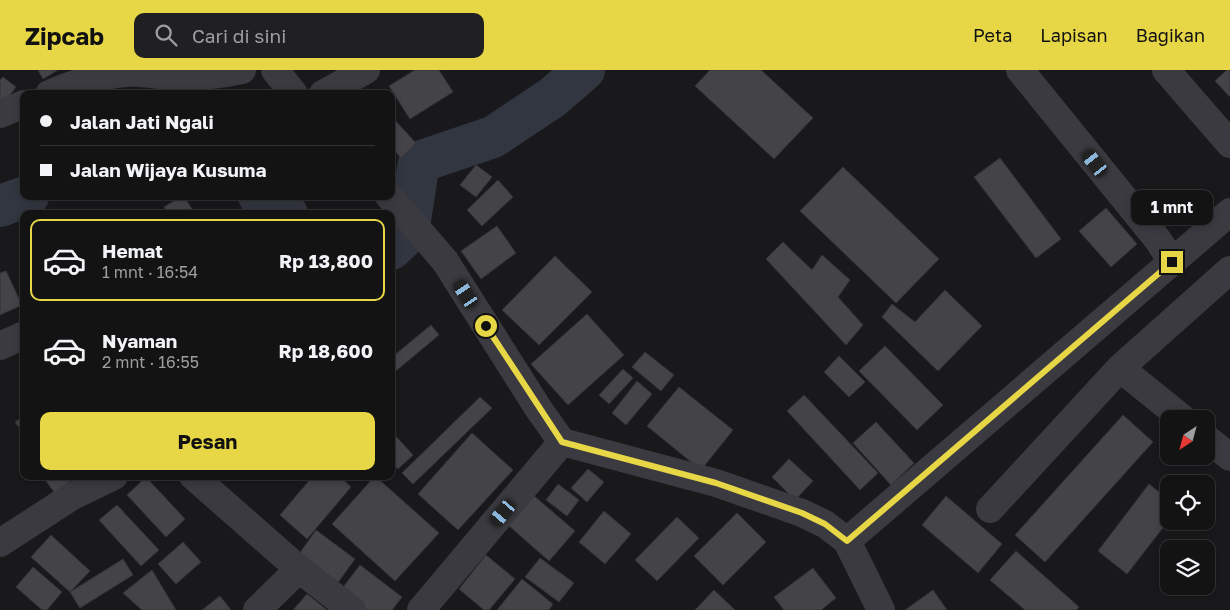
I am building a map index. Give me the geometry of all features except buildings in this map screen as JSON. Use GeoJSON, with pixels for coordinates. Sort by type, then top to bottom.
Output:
{"type":"FeatureCollection","features":[{"type":"Feature","properties":{"kind":"street"},"geometry":{"type":"LineString","coordinates":[[58,90],[76,82],[128,73],[174,76],[219,75],[242,70]]}},
{"type":"Feature","properties":{"kind":"street"},"geometry":{"type":"LineString","coordinates":[[275,70],[291,90]]}},
{"type":"Feature","properties":{"kind":"street"},"geometry":{"type":"LineString","coordinates":[[330,90],[366,70]]}},
{"type":"Feature","properties":{"kind":"street"},"geometry":{"type":"LineString","coordinates":[[1020,70],[1158,240],[1172,262]]}},
{"type":"Feature","properties":{"kind":"street"},"geometry":{"type":"LineString","coordinates":[[1166,70],[1230,144]]}},
{"type":"Feature","properties":{"kind":"street"},"geometry":{"type":"LineString","coordinates":[[392,200],[445,261],[562,442],[716,483],[802,513],[825,524],[847,541],[881,610]]}},
{"type":"Feature","properties":{"kind":"street"},"geometry":{"type":"LineString","coordinates":[[847,541],[1230,212]]}},
{"type":"Feature","properties":{"kind":"street"},"geometry":{"type":"LineString","coordinates":[[990,509],[1120,368],[1230,270]]}},
{"type":"Feature","properties":{"kind":"street"},"geometry":{"type":"LineString","coordinates":[[0,346],[20,337]]}},
{"type":"Feature","properties":{"kind":"street"},"geometry":{"type":"LineString","coordinates":[[1120,368],[1172,410]]}},
{"type":"Feature","properties":{"kind":"street"},"geometry":{"type":"LineString","coordinates":[[433,606],[562,442]]}},
{"type":"Feature","properties":{"kind":"street"},"geometry":{"type":"LineString","coordinates":[[1215,445],[1230,457]]}},
{"type":"Feature","properties":{"kind":"street"},"geometry":{"type":"LineString","coordinates":[[0,543],[71,497],[106,480]]}},
{"type":"Feature","properties":{"kind":"street"},"geometry":{"type":"LineString","coordinates":[[198,480],[299,569],[352,610]]}},
{"type":"Feature","properties":{"kind":"street"},"geometry":{"type":"LineString","coordinates":[[257,610],[299,569]]}},
{"type":"Feature","properties":{"kind":"waterway"},"geometry":{"type":"LineString","coordinates":[[395,245],[408,233],[419,162],[493,137],[553,97],[584,70]]}},
{"type":"Feature","properties":{"kind":"waterway"},"geometry":{"type":"LineString","coordinates":[[0,206],[20,199]]}},
{"type":"Feature","properties":{"kind":"waterway"},"geometry":{"type":"LineString","coordinates":[[265,200],[281,210]]}},
{"type":"Feature","properties":{"kind":"route"},"geometry":{"type":"LineString","coordinates":[[486,326],[562,442],[716,483],[802,513],[825,524],[847,541],[1172,262]]}}]}
